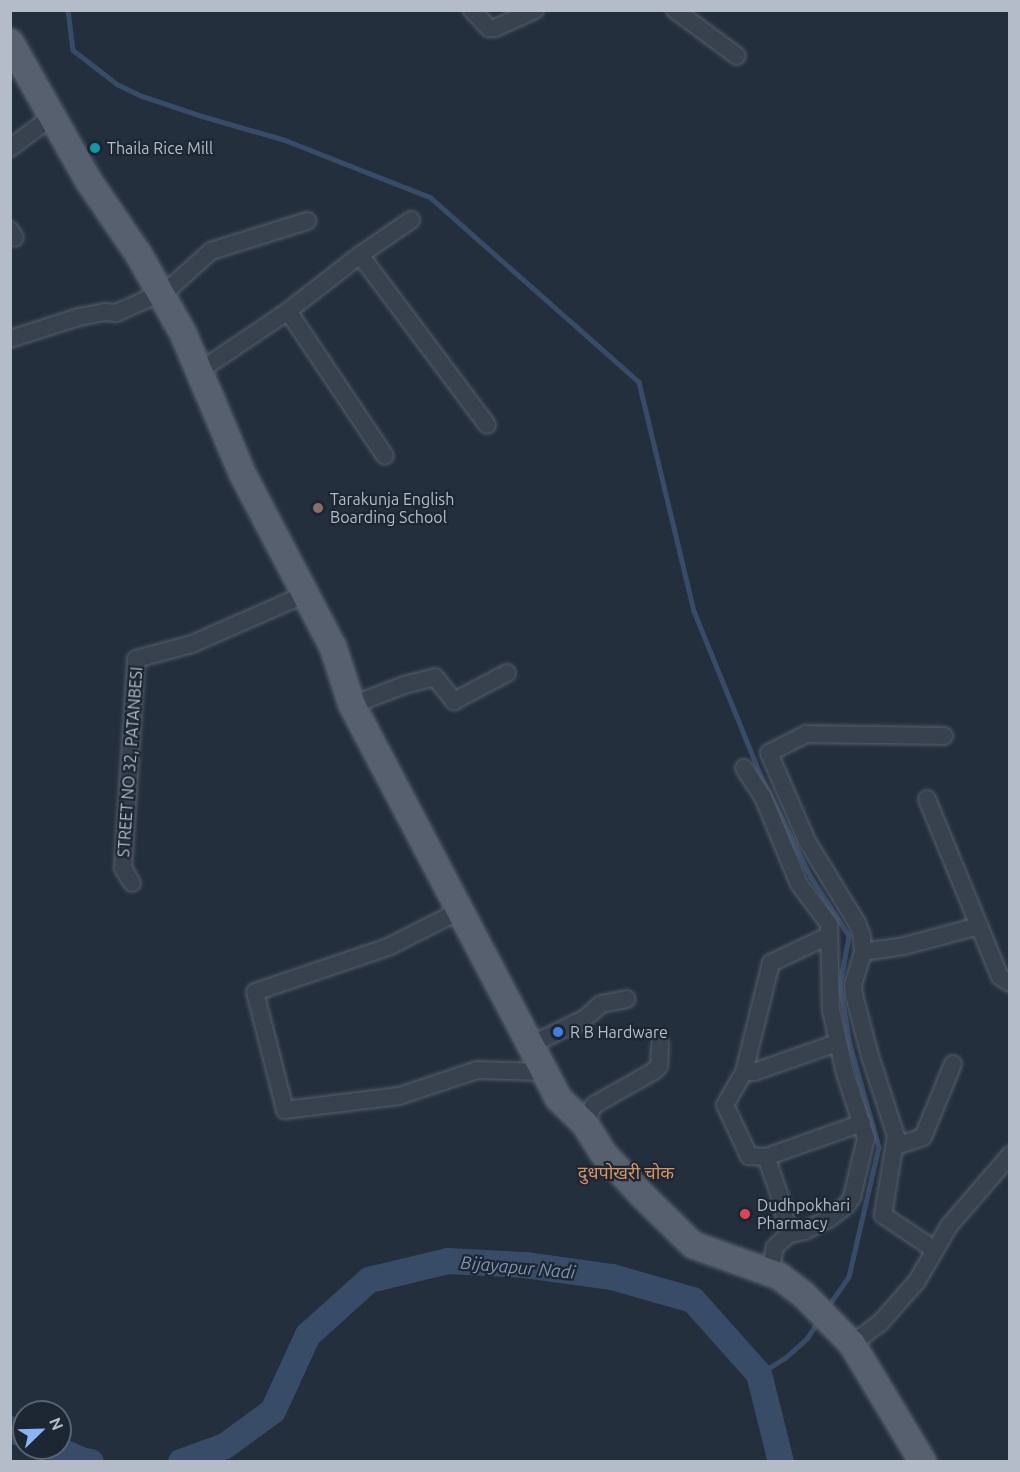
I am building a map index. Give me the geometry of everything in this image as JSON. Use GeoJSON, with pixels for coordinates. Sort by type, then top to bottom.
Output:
{"type":"FeatureCollection","features":[{"type":"Feature","properties":{"kind":"main road"},"geometry":{"type":"LineString","coordinates":[[10,42],[88,180],[139,255],[183,333],[242,473],[333,647],[352,705],[558,1098],[585,1124],[603,1153],[693,1245],[770,1272],[803,1294],[852,1344],[923,1461]]}},
{"type":"Feature","properties":{"kind":"street"},"geometry":{"type":"LineString","coordinates":[[472,10],[489,28],[495,28],[535,10]]}},
{"type":"Feature","properties":{"kind":"street"},"geometry":{"type":"LineString","coordinates":[[675,10],[737,56]]}},
{"type":"Feature","properties":{"kind":"street"},"geometry":{"type":"LineString","coordinates":[[10,148],[53,116]]}},
{"type":"Feature","properties":{"kind":"street"},"geometry":{"type":"LineString","coordinates":[[198,372],[288,310],[360,255],[411,220]]}},
{"type":"Feature","properties":{"kind":"street"},"geometry":{"type":"LineString","coordinates":[[10,339],[79,317],[104,312],[116,313],[171,287],[210,251],[307,221]]}},
{"type":"Feature","properties":{"kind":"street"},"geometry":{"type":"LineString","coordinates":[[360,255],[487,425]]}},
{"type":"Feature","properties":{"kind":"street"},"geometry":{"type":"LineString","coordinates":[[288,310],[385,456]]}},
{"type":"Feature","properties":{"kind":"street","name":"STREET NO 32, PATANBESI"},"geometry":{"type":"LineString","coordinates":[[132,883],[123,868],[136,659],[192,644],[306,594]]}},
{"type":"Feature","properties":{"kind":"street"},"geometry":{"type":"LineString","coordinates":[[352,705],[404,685],[435,677],[454,701],[507,673]]}},
{"type":"Feature","properties":{"kind":"street"},"geometry":{"type":"LineString","coordinates":[[935,1250],[883,1215],[896,1146],[893,1125],[870,1056],[854,995],[853,985],[863,952],[862,936],[857,923],[807,842],[769,753],[806,735],[944,736]]}},
{"type":"Feature","properties":{"kind":"street"},"geometry":{"type":"LineString","coordinates":[[744,768],[763,797],[799,884],[829,924],[831,1010],[837,1043],[866,1138],[865,1151],[852,1197],[847,1205],[830,1218],[805,1231],[789,1234],[775,1247],[770,1272]]}},
{"type":"Feature","properties":{"kind":"street"},"geometry":{"type":"LineString","coordinates":[[927,799],[1000,977],[1010,983]]}},
{"type":"Feature","properties":{"kind":"street"},"geometry":{"type":"LineString","coordinates":[[461,910],[388,947],[255,992],[285,1110],[399,1096],[477,1070],[543,1072]]}},
{"type":"Feature","properties":{"kind":"street"},"geometry":{"type":"LineString","coordinates":[[863,952],[904,946],[978,926]]}},
{"type":"Feature","properties":{"kind":"street"},"geometry":{"type":"LineString","coordinates":[[828,936],[771,963],[744,1072],[725,1105],[749,1156],[766,1157],[862,1123]]}},
{"type":"Feature","properties":{"kind":"street"},"geometry":{"type":"LineString","coordinates":[[530,1045],[584,1018],[601,1004],[627,999]]}},
{"type":"Feature","properties":{"kind":"street"},"geometry":{"type":"LineString","coordinates":[[744,1072],[754,1072],[837,1043]]}},
{"type":"Feature","properties":{"kind":"street"},"geometry":{"type":"LineString","coordinates":[[585,1124],[594,1104],[659,1066],[660,1044]]}},
{"type":"Feature","properties":{"kind":"street"},"geometry":{"type":"LineString","coordinates":[[896,1146],[923,1137],[953,1064]]}},
{"type":"Feature","properties":{"kind":"street"},"geometry":{"type":"LineString","coordinates":[[852,1344],[881,1322],[917,1281],[949,1226],[1010,1155]]}},
{"type":"Feature","properties":{"kind":"street"},"geometry":{"type":"LineString","coordinates":[[766,1157],[779,1194],[789,1234]]}},
{"type":"Feature","properties":{"kind":"waterway"},"geometry":{"type":"LineString","coordinates":[[68,10],[73,50],[117,84],[142,96],[285,140],[430,197],[639,382],[694,611],[761,776],[811,877],[849,936],[840,986],[850,1044],[879,1147],[849,1277],[827,1309]]}},
{"type":"Feature","properties":{"kind":"waterway","name":"Bijayapur Nadi"},"geometry":{"type":"LineString","coordinates":[[181,1462],[225,1446],[273,1411],[308,1335],[369,1280],[448,1261],[525,1265],[612,1277],[693,1300],[759,1374],[781,1462]]}},
{"type":"Feature","properties":{"kind":"waterway"},"geometry":{"type":"LineString","coordinates":[[759,1374],[785,1358],[807,1338],[819,1320]]}},
{"type":"Feature","properties":{"kind":"waterway","name":"Bijayapur Nadi"},"geometry":{"type":"LineString","coordinates":[[72,1456],[91,1462]]}},
{"type":"Feature","properties":{"kind":"place","name":"Thaila Rice Mill"},"geometry":{"type":"Point","coordinates":[95,148]}},
{"type":"Feature","properties":{"kind":"place","name":"Tarakunja English Boarding School"},"geometry":{"type":"Point","coordinates":[318,508]}},
{"type":"Feature","properties":{"kind":"place","name":"R B Hardware"},"geometry":{"type":"Point","coordinates":[558,1032]}},
{"type":"Feature","properties":{"kind":"place","name":"Dudhpokhari Pharmacy"},"geometry":{"type":"Point","coordinates":[745,1214]}},
{"type":"Feature","properties":{"kind":"district","name":"दुधपोखरी चोक"},"geometry":{"type":"Point","coordinates":[626,1172]}}]}
